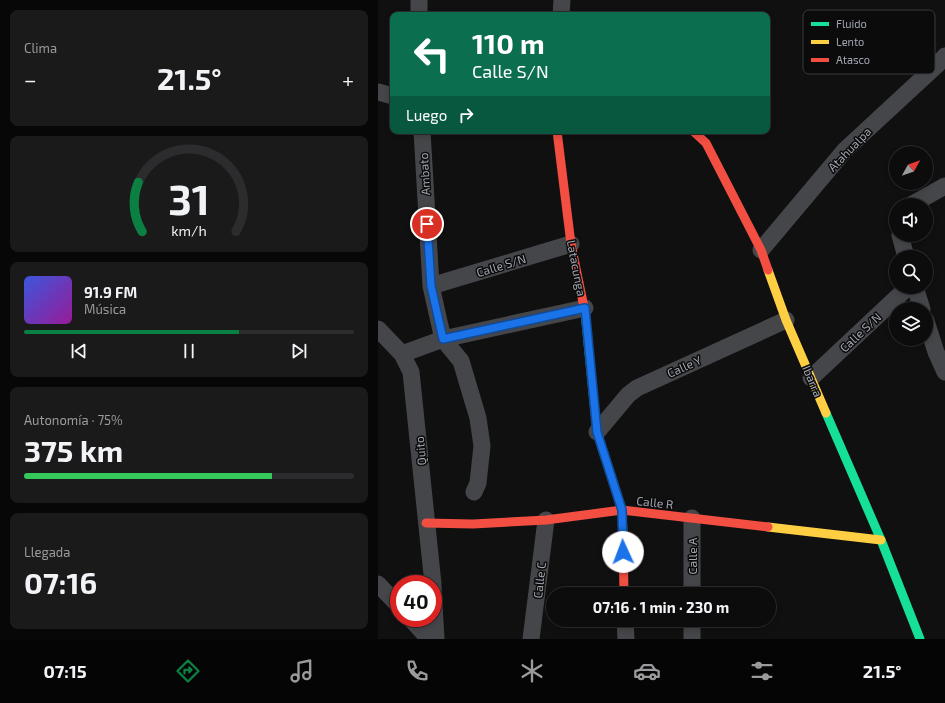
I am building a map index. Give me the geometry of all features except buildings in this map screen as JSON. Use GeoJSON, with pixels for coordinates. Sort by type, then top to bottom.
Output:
{"type":"FeatureCollection","features":[{"type":"Feature","properties":{"kind":"street"},"geometry":{"type":"LineString","coordinates":[[419,0],[419,12]]}},
{"type":"Feature","properties":{"kind":"street"},"geometry":{"type":"LineString","coordinates":[[561,12],[562,0]]}},
{"type":"Feature","properties":{"kind":"street","name":"Atahualpa"},"geometry":{"type":"LineString","coordinates":[[935,71],[943,64]]}},
{"type":"Feature","properties":{"kind":"street","name":"Atahualpa"},"geometry":{"type":"LineString","coordinates":[[761,250],[845,150],[932,74]]}},
{"type":"Feature","properties":{"kind":"street"},"geometry":{"type":"LineString","coordinates":[[378,92],[390,95]]}},
{"type":"Feature","properties":{"kind":"street","name":"Ambato"},"geometry":{"type":"LineString","coordinates":[[422,134],[431,286],[443,339]]}},
{"type":"Feature","properties":{"kind":"street","name":"Latacunga"},"geometry":{"type":"LineString","coordinates":[[557,134],[572,244],[585,308],[597,432],[622,510],[624,587]]}},
{"type":"Feature","properties":{"kind":"street","name":"Ibarra"},"geometry":{"type":"LineString","coordinates":[[696,134],[706,143],[761,250],[786,320],[881,540],[920,639]]}},
{"type":"Feature","properties":{"kind":"street"},"geometry":{"type":"LineString","coordinates":[[924,198],[945,186]]}},
{"type":"Feature","properties":{"kind":"street","name":"Calle S/N"},"geometry":{"type":"LineString","coordinates":[[431,286],[572,244]]}},
{"type":"Feature","properties":{"kind":"street","name":"Calle S/N"},"geometry":{"type":"LineString","coordinates":[[811,378],[901,294]]}},
{"type":"Feature","properties":{"kind":"street"},"geometry":{"type":"LineString","coordinates":[[402,354],[443,339],[585,308]]}},
{"type":"Feature","properties":{"kind":"street","name":"Calle Y"},"geometry":{"type":"LineString","coordinates":[[597,432],[628,395],[637,388],[786,320]]}},
{"type":"Feature","properties":{"kind":"street","name":"Quito"},"geometry":{"type":"LineString","coordinates":[[378,329],[402,354],[411,372],[432,575]]}},
{"type":"Feature","properties":{"kind":"street"},"geometry":{"type":"LineString","coordinates":[[443,339],[460,361],[478,418],[482,446],[478,483],[474,492]]}},
{"type":"Feature","properties":{"kind":"street"},"geometry":{"type":"LineString","coordinates":[[933,343],[945,372]]}},
{"type":"Feature","properties":{"kind":"street","name":"Calle R"},"geometry":{"type":"LineString","coordinates":[[426,523],[473,524],[546,520],[622,510],[881,540]]}},
{"type":"Feature","properties":{"kind":"street","name":"Calle A"},"geometry":{"type":"LineString","coordinates":[[692,518],[692,587]]}},
{"type":"Feature","properties":{"kind":"street","name":"Calle C"},"geometry":{"type":"LineString","coordinates":[[531,639],[546,520]]}},
{"type":"Feature","properties":{"kind":"street"},"geometry":{"type":"LineString","coordinates":[[378,584],[390,597]]}},
{"type":"Feature","properties":{"kind":"street"},"geometry":{"type":"LineString","coordinates":[[418,627],[429,639]]}},
{"type":"Feature","properties":{"kind":"street","name":"Quito"},"geometry":{"type":"LineString","coordinates":[[435,627],[436,639]]}},
{"type":"Feature","properties":{"kind":"street"},"geometry":{"type":"LineString","coordinates":[[625,627],[626,639]]}},
{"type":"Feature","properties":{"kind":"street"},"geometry":{"type":"LineString","coordinates":[[692,627],[692,639]]}},
{"type":"Feature","properties":{"kind":"traffic: fast"},"geometry":{"type":"LineString","coordinates":[[585,312],[597,432],[622,510],[623,534]]}},
{"type":"Feature","properties":{"kind":"traffic: fast"},"geometry":{"type":"LineString","coordinates":[[826,413],[881,540],[920,639]]}},
{"type":"Feature","properties":{"kind":"traffic: slow"},"geometry":{"type":"LineString","coordinates":[[768,270],[786,320],[826,413]]}},
{"type":"Feature","properties":{"kind":"traffic: slow"},"geometry":{"type":"LineString","coordinates":[[768,527],[881,540]]}},
{"type":"Feature","properties":{"kind":"traffic: jam"},"geometry":{"type":"LineString","coordinates":[[557,134],[571,244],[585,312]]}},
{"type":"Feature","properties":{"kind":"traffic: jam"},"geometry":{"type":"LineString","coordinates":[[696,134],[706,143],[761,250],[768,270]]}},
{"type":"Feature","properties":{"kind":"traffic: jam"},"geometry":{"type":"LineString","coordinates":[[426,523],[473,524],[546,520],[622,510],[768,527]]}},
{"type":"Feature","properties":{"kind":"traffic: jam"},"geometry":{"type":"LineString","coordinates":[[623,534],[624,587]]}},
{"type":"Feature","properties":{"kind":"route"},"geometry":{"type":"LineString","coordinates":[[427,224],[431,286],[443,339],[585,308],[597,432],[622,510],[623,552]]}}]}
